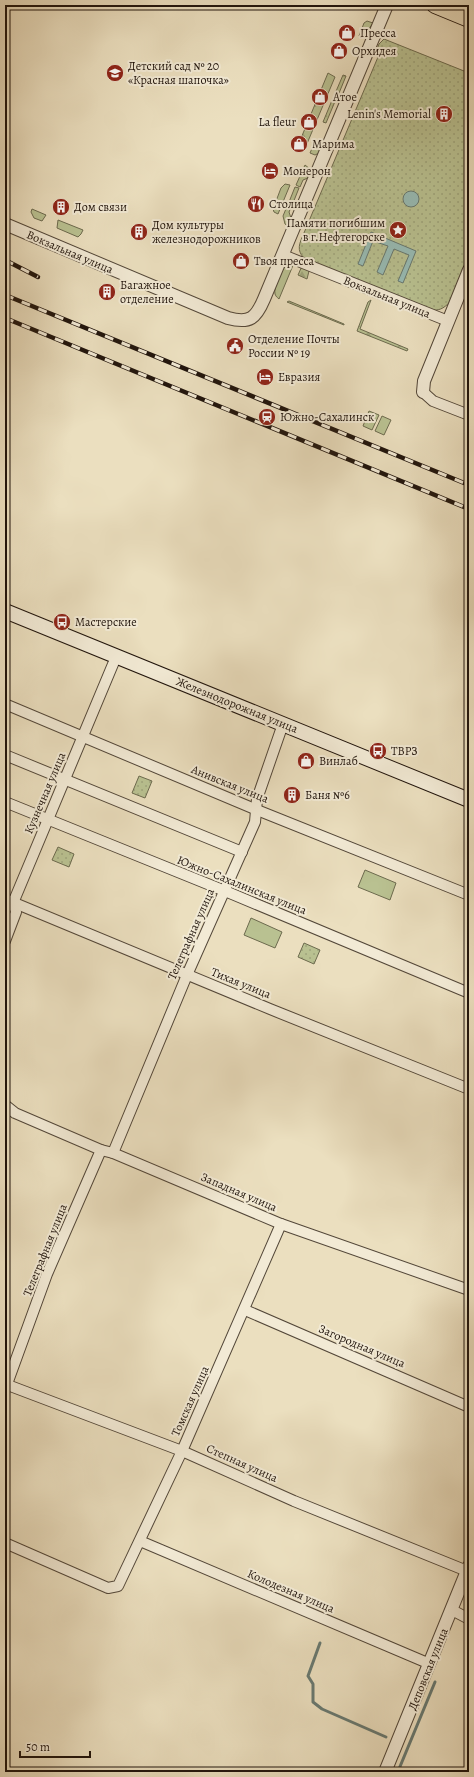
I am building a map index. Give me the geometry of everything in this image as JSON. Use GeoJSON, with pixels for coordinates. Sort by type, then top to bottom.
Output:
{"type":"FeatureCollection","features":[{"type":"Feature","properties":{"kind":"main road"},"geometry":{"type":"LineString","coordinates":[[435,5],[469,19]]}},
{"type":"Feature","properties":{"kind":"main road","name":"Железнодорожная улица"},"geometry":{"type":"LineString","coordinates":[[5,611],[469,800]]}},
{"type":"Feature","properties":{"kind":"street"},"geometry":{"type":"LineString","coordinates":[[283,255],[387,5]]}},
{"type":"Feature","properties":{"kind":"street","name":"Вокзальная улица"},"geometry":{"type":"LineString","coordinates":[[5,224],[238,321],[247,320],[258,312],[283,255],[448,321]]}},
{"type":"Feature","properties":{"kind":"street"},"geometry":{"type":"LineString","coordinates":[[469,270],[424,381],[423,392],[433,401],[469,415]]}},
{"type":"Feature","properties":{"kind":"street","name":"Кузнечная улица"},"geometry":{"type":"LineString","coordinates":[[5,941],[16,912],[9,901],[65,779],[116,657]]}},
{"type":"Feature","properties":{"kind":"street","name":"Анивская улица"},"geometry":{"type":"LineString","coordinates":[[5,704],[257,810],[469,895]]}},
{"type":"Feature","properties":{"kind":"street","name":"Телеграфная улица"},"geometry":{"type":"LineString","coordinates":[[113,1153],[187,975],[255,822],[258,799],[283,724]]}},
{"type":"Feature","properties":{"kind":"street"},"geometry":{"type":"LineString","coordinates":[[5,755],[242,852]]}},
{"type":"Feature","properties":{"kind":"street","name":"Южно-Сахалинская улица"},"geometry":{"type":"LineString","coordinates":[[5,802],[225,891],[469,993]]}},
{"type":"Feature","properties":{"kind":"street","name":"Тихая улица"},"geometry":{"type":"LineString","coordinates":[[9,901],[469,1089]]}},
{"type":"Feature","properties":{"kind":"street","name":"Западная улица"},"geometry":{"type":"LineString","coordinates":[[5,1105],[16,1113],[101,1150],[113,1153],[282,1224],[469,1290]]}},
{"type":"Feature","properties":{"kind":"street","name":"Телеграфная улица"},"geometry":{"type":"LineString","coordinates":[[6,1384],[47,1274],[101,1150]]}},
{"type":"Feature","properties":{"kind":"street","name":"Томская улица"},"geometry":{"type":"LineString","coordinates":[[5,1543],[108,1588],[118,1586],[182,1451],[282,1224]]}},
{"type":"Feature","properties":{"kind":"street","name":"Загородная улица"},"geometry":{"type":"LineString","coordinates":[[245,1310],[469,1407]]}},
{"type":"Feature","properties":{"kind":"street","name":"Степная улица"},"geometry":{"type":"LineString","coordinates":[[6,1384],[182,1451],[294,1500],[468,1568]]}},
{"type":"Feature","properties":{"kind":"street","name":"Колодезная улица"},"geometry":{"type":"LineString","coordinates":[[140,1541],[430,1664]]}},
{"type":"Feature","properties":{"kind":"street","name":"Деповская улица"},"geometry":{"type":"LineString","coordinates":[[385,1772],[468,1568]]}},
{"type":"Feature","properties":{"kind":"street"},"geometry":{"type":"LineString","coordinates":[[452,1610],[469,1619]]}},
{"type":"Feature","properties":{"kind":"green space"},"geometry":{"type":"Polygon","coordinates":[[[367,21],[373,23],[364,32],[362,37],[359,36],[364,23],[367,21]]]}},
{"type":"Feature","properties":{"kind":"green space"},"geometry":{"type":"Polygon","coordinates":[[[384,39],[469,73],[469,254],[450,302],[438,310],[429,310],[308,262],[301,255],[299,250],[301,240],[378,57],[376,52],[379,44],[384,39]]]}},
{"type":"Feature","properties":{"kind":"green space"},"geometry":{"type":"Polygon","coordinates":[[[328,73],[335,77],[306,146],[299,143],[328,73]]]}},
{"type":"Feature","properties":{"kind":"green space"},"geometry":{"type":"Polygon","coordinates":[[[343,75],[346,76],[337,98],[334,96],[343,75]]]}},
{"type":"Feature","properties":{"kind":"green space"},"geometry":{"type":"Polygon","coordinates":[[[333,98],[336,99],[326,123],[323,122],[333,98]]]}},
{"type":"Feature","properties":{"kind":"green space"},"geometry":{"type":"Polygon","coordinates":[[[320,142],[322,147],[319,153],[315,155],[310,153],[314,144],[320,142]]]}},
{"type":"Feature","properties":{"kind":"green space"},"geometry":{"type":"Polygon","coordinates":[[[305,165],[310,169],[308,178],[303,180],[300,187],[296,185],[305,165]]]}},
{"type":"Feature","properties":{"kind":"green space"},"geometry":{"type":"Polygon","coordinates":[[[285,184],[290,185],[278,214],[274,212],[273,209],[281,188],[285,184]]]}},
{"type":"Feature","properties":{"kind":"green space"},"geometry":{"type":"Polygon","coordinates":[[[295,187],[299,188],[293,203],[289,202],[295,187]]]}},
{"type":"Feature","properties":{"kind":"green space"},"geometry":{"type":"Polygon","coordinates":[[[288,204],[292,205],[289,212],[291,218],[288,226],[285,224],[283,216],[288,204]]]}},
{"type":"Feature","properties":{"kind":"green space"},"geometry":{"type":"Polygon","coordinates":[[[32,209],[46,215],[42,221],[34,218],[31,212],[32,209]]]}},
{"type":"Feature","properties":{"kind":"green space"},"geometry":{"type":"Polygon","coordinates":[[[58,220],[83,230],[81,234],[78,237],[57,228],[58,220]]]}},
{"type":"Feature","properties":{"kind":"green space"},"geometry":{"type":"Polygon","coordinates":[[[288,263],[294,263],[279,299],[275,294],[275,287],[281,273],[288,263]]]}},
{"type":"Feature","properties":{"kind":"green space"},"geometry":{"type":"Polygon","coordinates":[[[302,266],[309,271],[307,279],[298,275],[302,266]]]}},
{"type":"Feature","properties":{"kind":"green space"},"geometry":{"type":"Polygon","coordinates":[[[371,300],[360,329],[408,349],[407,351],[357,331],[368,302],[371,300]]]}},
{"type":"Feature","properties":{"kind":"green space"},"geometry":{"type":"Polygon","coordinates":[[[289,301],[344,324],[344,325],[287,302],[289,301]]]}},
{"type":"Feature","properties":{"kind":"green space"},"geometry":{"type":"Polygon","coordinates":[[[369,411],[379,415],[372,430],[363,426],[369,411]]]}},
{"type":"Feature","properties":{"kind":"green space"},"geometry":{"type":"Polygon","coordinates":[[[382,416],[391,420],[384,435],[375,431],[382,416]]]}},
{"type":"Feature","properties":{"kind":"green space"},"geometry":{"type":"Polygon","coordinates":[[[139,776],[152,781],[145,798],[132,793],[139,776]]]}},
{"type":"Feature","properties":{"kind":"green space"},"geometry":{"type":"Polygon","coordinates":[[[58,847],[74,854],[69,867],[52,860],[58,847]]]}},
{"type":"Feature","properties":{"kind":"green space"},"geometry":{"type":"Polygon","coordinates":[[[365,870],[396,883],[390,900],[358,887],[365,870]]]}},
{"type":"Feature","properties":{"kind":"green space"},"geometry":{"type":"Polygon","coordinates":[[[251,918],[282,932],[275,948],[244,935],[251,918]]]}},
{"type":"Feature","properties":{"kind":"green space"},"geometry":{"type":"Polygon","coordinates":[[[304,943],[320,950],[314,964],[298,957],[304,943]]]}},
{"type":"Feature","properties":{"kind":"water"},"geometry":{"type":"Polygon","coordinates":[[[411,191],[417,193],[419,199],[417,205],[411,207],[405,205],[403,199],[405,193],[411,191]]]}},
{"type":"Feature","properties":{"kind":"water"},"geometry":{"type":"Polygon","coordinates":[[[371,232],[416,251],[403,283],[398,281],[409,255],[394,249],[383,275],[377,272],[388,246],[373,241],[363,266],[358,264],[371,232]]]}},
{"type":"Feature","properties":{"kind":"waterway"},"geometry":{"type":"LineString","coordinates":[[320,1643],[308,1676],[313,1684],[313,1702],[322,1709],[386,1737]]}},
{"type":"Feature","properties":{"kind":"waterway"},"geometry":{"type":"LineString","coordinates":[[399,1769],[435,1682]]}},
{"type":"Feature","properties":{"kind":"railway"},"geometry":{"type":"LineString","coordinates":[[5,260],[38,277]]}},
{"type":"Feature","properties":{"kind":"railway"},"geometry":{"type":"LineString","coordinates":[[5,295],[469,485]]}},
{"type":"Feature","properties":{"kind":"railway"},"geometry":{"type":"LineString","coordinates":[[5,318],[469,509]]}},
{"type":"Feature","properties":{"kind":"place","name":"Пресса"},"geometry":{"type":"Point","coordinates":[347,33]}},
{"type":"Feature","properties":{"kind":"place","name":"Орхидея"},"geometry":{"type":"Point","coordinates":[339,51]}},
{"type":"Feature","properties":{"kind":"place","name":"Детский сад № 20 «Красная шапочка»"},"geometry":{"type":"Point","coordinates":[115,73]}},
{"type":"Feature","properties":{"kind":"place","name":"Атое"},"geometry":{"type":"Point","coordinates":[320,97]}},
{"type":"Feature","properties":{"kind":"place","name":"Lenin's Memorial"},"geometry":{"type":"Point","coordinates":[444,114]}},
{"type":"Feature","properties":{"kind":"place","name":"La fleur"},"geometry":{"type":"Point","coordinates":[309,122]}},
{"type":"Feature","properties":{"kind":"place","name":"Марима"},"geometry":{"type":"Point","coordinates":[299,144]}},
{"type":"Feature","properties":{"kind":"place","name":"Монерон"},"geometry":{"type":"Point","coordinates":[270,171]}},
{"type":"Feature","properties":{"kind":"place","name":"Столица"},"geometry":{"type":"Point","coordinates":[256,204]}},
{"type":"Feature","properties":{"kind":"place","name":"Дом связи"},"geometry":{"type":"Point","coordinates":[61,207]}},
{"type":"Feature","properties":{"kind":"place","name":"Памяти погибшим в г.Нефтегорске"},"geometry":{"type":"Point","coordinates":[398,230]}},
{"type":"Feature","properties":{"kind":"place","name":"Дом культуры железнодорожников"},"geometry":{"type":"Point","coordinates":[139,232]}},
{"type":"Feature","properties":{"kind":"place","name":"Твоя пресса"},"geometry":{"type":"Point","coordinates":[241,261]}},
{"type":"Feature","properties":{"kind":"place","name":"Багажное отделение"},"geometry":{"type":"Point","coordinates":[107,292]}},
{"type":"Feature","properties":{"kind":"place","name":"Отделение Почты России № 19"},"geometry":{"type":"Point","coordinates":[235,346]}},
{"type":"Feature","properties":{"kind":"place","name":"Евразия"},"geometry":{"type":"Point","coordinates":[265,377]}},
{"type":"Feature","properties":{"kind":"place","name":"Южно-Сахалинск"},"geometry":{"type":"Point","coordinates":[267,417]}},
{"type":"Feature","properties":{"kind":"place","name":"Мастерские"},"geometry":{"type":"Point","coordinates":[62,622]}},
{"type":"Feature","properties":{"kind":"place","name":"ТВРЗ"},"geometry":{"type":"Point","coordinates":[378,751]}},
{"type":"Feature","properties":{"kind":"place","name":"Винлаб"},"geometry":{"type":"Point","coordinates":[306,761]}},
{"type":"Feature","properties":{"kind":"place","name":"Баня №6"},"geometry":{"type":"Point","coordinates":[292,795]}}]}
